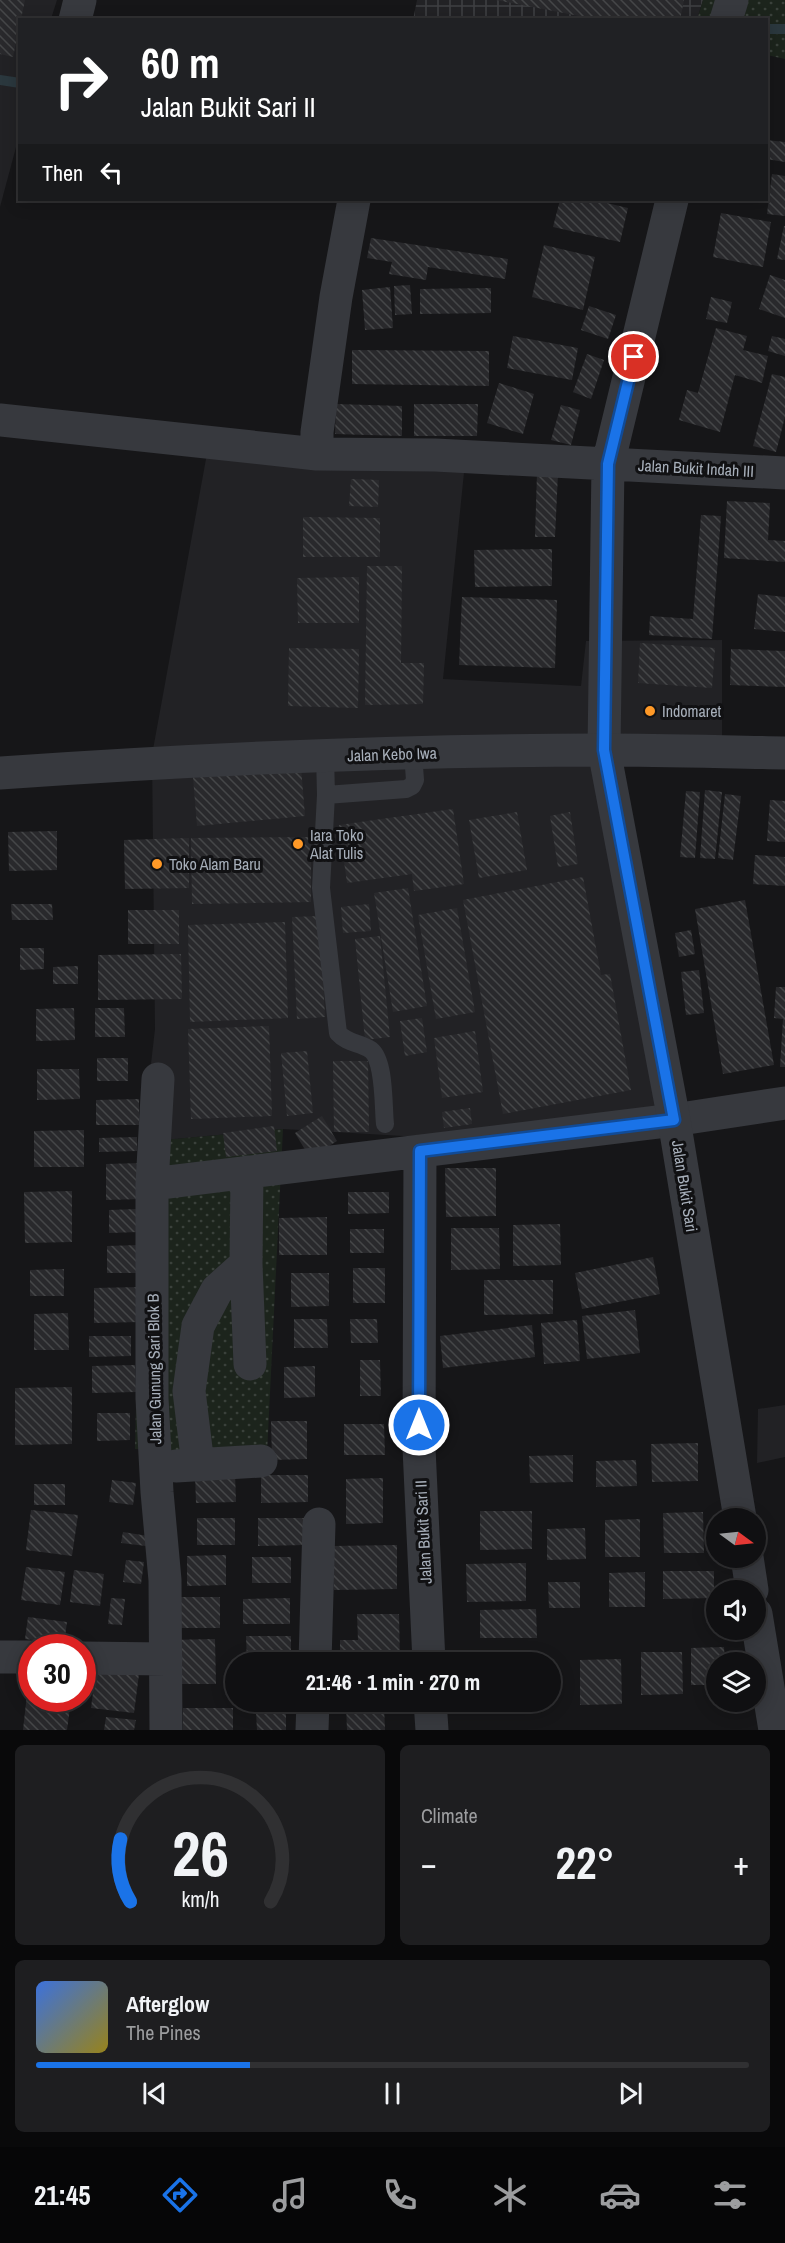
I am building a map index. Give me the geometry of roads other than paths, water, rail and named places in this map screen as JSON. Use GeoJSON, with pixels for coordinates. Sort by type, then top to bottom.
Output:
{"type":"FeatureCollection","features":[{"type":"Feature","properties":{"kind":"street"},"geometry":{"type":"LineString","coordinates":[[76,18],[80,0]]}},
{"type":"Feature","properties":{"kind":"street"},"geometry":{"type":"LineString","coordinates":[[727,18],[732,0]]}},
{"type":"Feature","properties":{"kind":"street"},"geometry":{"type":"LineString","coordinates":[[316,454],[336,297],[354,201]]}},
{"type":"Feature","properties":{"kind":"street","name":"Jalan Bukit Sari"},"geometry":{"type":"LineString","coordinates":[[672,201],[608,464],[604,750],[674,1120],[738,1508]]}},
{"type":"Feature","properties":{"kind":"street","name":"Jalan Bukit Indah III"},"geometry":{"type":"LineString","coordinates":[[0,420],[316,454],[435,455],[785,473]]}},
{"type":"Feature","properties":{"kind":"street","name":"Jalan Kebo Iwa"},"geometry":{"type":"LineString","coordinates":[[0,773],[325,755],[604,750],[785,753]]}},
{"type":"Feature","properties":{"kind":"street","name":"Jalan Gunung Sari Blok B"},"geometry":{"type":"LineString","coordinates":[[158,1079],[152,1184],[152,1398],[165,1580],[166,1730]]}},
{"type":"Feature","properties":{"kind":"street"},"geometry":{"type":"LineString","coordinates":[[152,1184],[674,1120],[785,1103]]}},
{"type":"Feature","properties":{"kind":"street","name":"Jalan Bukit Sari II"},"geometry":{"type":"LineString","coordinates":[[420,1151],[419,1448],[429,1652]]}},
{"type":"Feature","properties":{"kind":"street"},"geometry":{"type":"LineString","coordinates":[[247,1173],[246,1264],[250,1364]]}},
{"type":"Feature","properties":{"kind":"street"},"geometry":{"type":"LineString","coordinates":[[198,1465],[189,1391],[198,1326],[217,1290],[246,1264]]}},
{"type":"Feature","properties":{"kind":"street"},"geometry":{"type":"LineString","coordinates":[[156,1467],[261,1461]]}},
{"type":"Feature","properties":{"kind":"street"},"geometry":{"type":"LineString","coordinates":[[315,1652],[319,1524]]}},
{"type":"Feature","properties":{"kind":"street"},"geometry":{"type":"LineString","coordinates":[[760,1640],[775,1730]]}},
{"type":"Feature","properties":{"kind":"street"},"geometry":{"type":"LineString","coordinates":[[0,1657],[18,1657]]}},
{"type":"Feature","properties":{"kind":"street"},"geometry":{"type":"LineString","coordinates":[[96,1658],[166,1659]]}},
{"type":"Feature","properties":{"kind":"street"},"geometry":{"type":"LineString","coordinates":[[312,1730],[313,1712]]}},
{"type":"Feature","properties":{"kind":"street"},"geometry":{"type":"LineString","coordinates":[[431,1712],[432,1730]]}},
{"type":"Feature","properties":{"kind":"lane"},"geometry":{"type":"LineString","coordinates":[[326,795],[406,789],[412,786],[414,780],[413,753]]}},
{"type":"Feature","properties":{"kind":"lane"},"geometry":{"type":"LineString","coordinates":[[325,755],[326,795],[321,888],[338,1033],[344,1040],[362,1045],[374,1052],[380,1066],[385,1124]]}},
{"type":"Feature","properties":{"kind":"waterway"},"geometry":{"type":"LineString","coordinates":[[768,29],[785,29]]}},
{"type":"Feature","properties":{"kind":"waterway"},"geometry":{"type":"LineString","coordinates":[[0,80],[18,83]]}},
{"type":"Feature","properties":{"kind":"place","name":"Indomaret"},"geometry":{"type":"Point","coordinates":[650,711]}},
{"type":"Feature","properties":{"kind":"place","name":"Iara Toko Alat Tulis"},"geometry":{"type":"Point","coordinates":[298,844]}},
{"type":"Feature","properties":{"kind":"place","name":"Toko Alam Baru"},"geometry":{"type":"Point","coordinates":[157,864]}}]}
